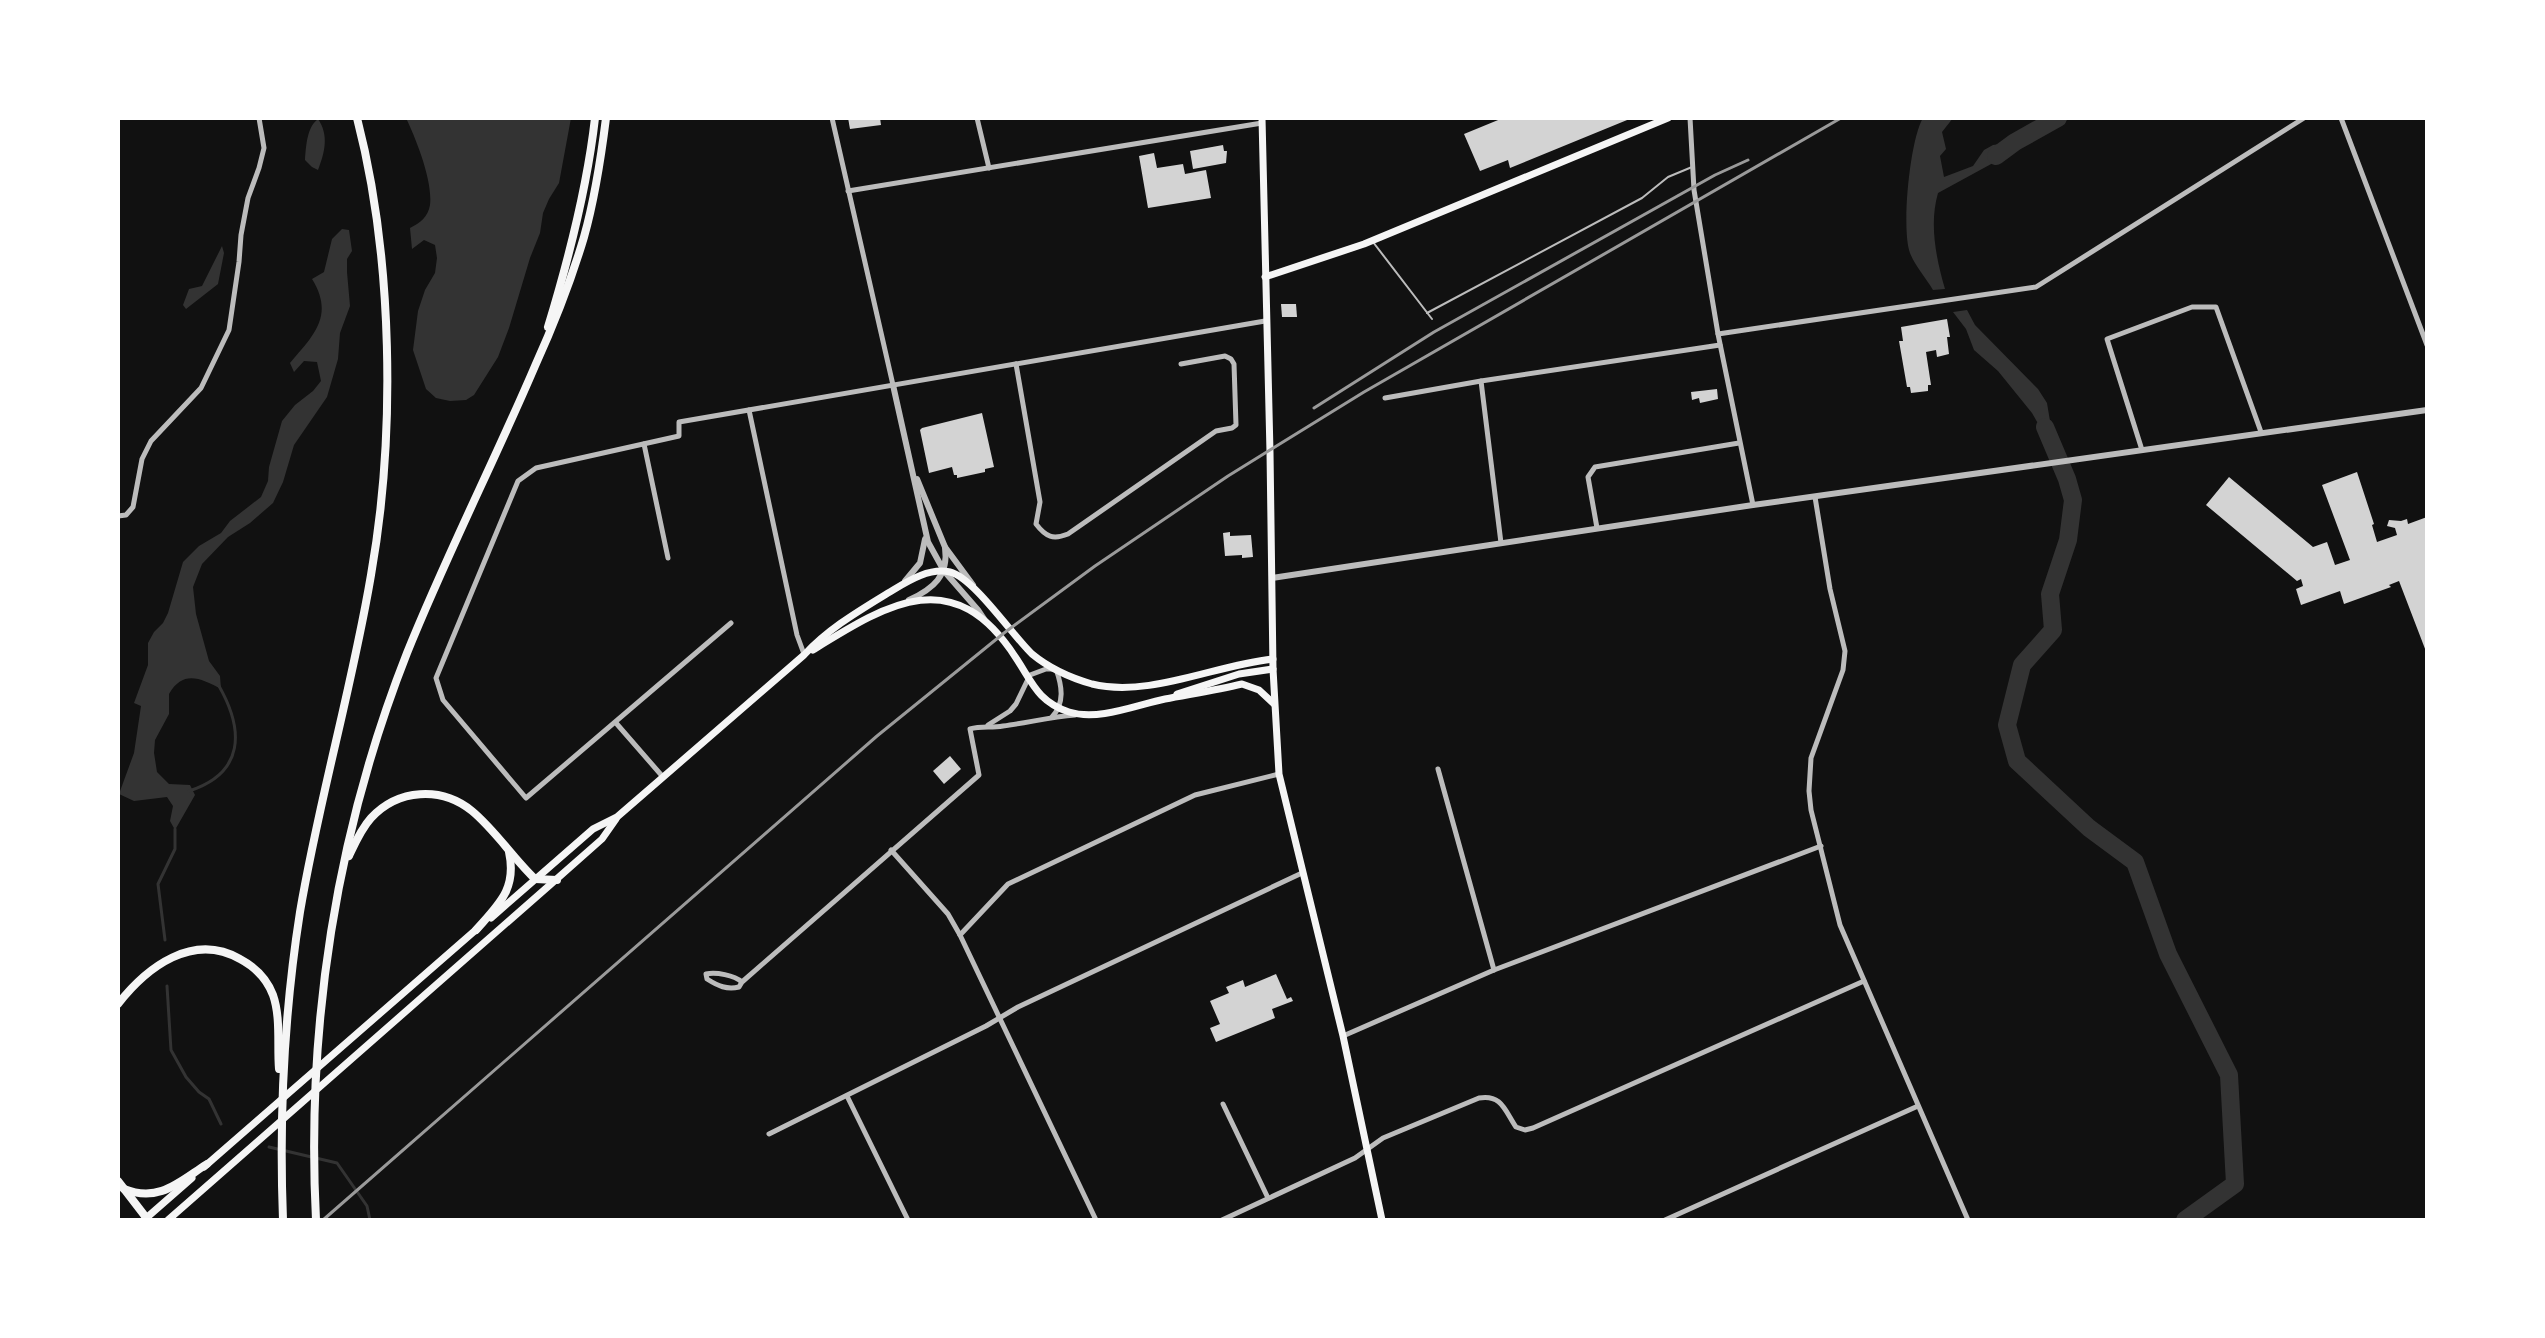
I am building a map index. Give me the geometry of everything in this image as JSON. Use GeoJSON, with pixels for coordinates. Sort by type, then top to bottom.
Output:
{"type":"FeatureCollection","features":[{"type":"Feature","properties":{"kind":"main road"},"geometry":{"type":"LineString","coordinates":[[281,1054],[301,910],[367,600],[384,472],[386,387],[381,258],[373,194],[357,118]]}},
{"type":"Feature","properties":{"kind":"main road"},"geometry":{"type":"LineString","coordinates":[[535,366],[561,285],[581,207],[595,118]]}},
{"type":"Feature","properties":{"kind":"main road"},"geometry":{"type":"LineString","coordinates":[[316,1220],[314,1106],[322,1000],[343,867],[365,774],[390,698],[423,615],[556,320],[582,244],[596,185],[606,118]]}},
{"type":"Feature","properties":{"kind":"main road"},"geometry":{"type":"LineString","coordinates":[[1265,277],[1372,241],[1668,118]]}},
{"type":"Feature","properties":{"kind":"main road"},"geometry":{"type":"LineString","coordinates":[[1262,120],[1273,669],[1279,774],[1343,1036],[1382,1220]]}},
{"type":"Feature","properties":{"kind":"main road"},"geometry":{"type":"LineString","coordinates":[[118,1181],[146,1219],[593,829],[617,817],[832,628],[928,573],[944,571],[959,576],[1040,660],[1080,680],[1114,687],[1149,685],[1273,659]]}},
{"type":"Feature","properties":{"kind":"main road"},"geometry":{"type":"LineString","coordinates":[[804,655],[861,621],[908,600],[934,599],[963,607],[986,622],[1008,647],[1044,699],[1079,715],[1242,684],[1259,690],[1274,704]]}},
{"type":"Feature","properties":{"kind":"main road"},"geometry":{"type":"LineString","coordinates":[[1168,698],[1193,687],[1239,674],[1273,669]]}},
{"type":"Feature","properties":{"kind":"main road"},"geometry":{"type":"LineString","coordinates":[[343,867],[371,817],[396,800],[417,794],[439,795],[462,804],[476,814],[535,879],[557,880]]}},
{"type":"Feature","properties":{"kind":"main road"},"geometry":{"type":"LineString","coordinates":[[168,1220],[557,880],[602,839],[617,817]]}},
{"type":"Feature","properties":{"kind":"main road"},"geometry":{"type":"LineString","coordinates":[[476,930],[501,902],[507,890],[512,870],[509,851]]}},
{"type":"Feature","properties":{"kind":"main road"},"geometry":{"type":"LineString","coordinates":[[118,1004],[139,981],[171,958],[198,949],[228,953],[250,965],[270,989],[277,1011],[281,1054],[283,1220]]}},
{"type":"Feature","properties":{"kind":"main road"},"geometry":{"type":"LineString","coordinates":[[124,1189],[145,1195],[157,1193],[207,1164]]}},
{"type":"Feature","properties":{"kind":"street"},"geometry":{"type":"LineString","coordinates":[[118,516],[126,515],[133,507],[142,459],[151,441],[201,388],[229,330],[248,198],[264,148],[259,118]]}},
{"type":"Feature","properties":{"kind":"street"},"geometry":{"type":"LineString","coordinates":[[832,118],[925,535],[944,571],[986,622]]}},
{"type":"Feature","properties":{"kind":"street"},"geometry":{"type":"LineString","coordinates":[[977,118],[989,168]]}},
{"type":"Feature","properties":{"kind":"street"},"geometry":{"type":"LineString","coordinates":[[1690,118],[1692,167],[1718,334],[1753,505]]}},
{"type":"Feature","properties":{"kind":"street"},"geometry":{"type":"LineString","coordinates":[[1718,334],[2036,287],[2304,118]]}},
{"type":"Feature","properties":{"kind":"street"},"geometry":{"type":"LineString","coordinates":[[2341,118],[2427,345]]}},
{"type":"Feature","properties":{"kind":"street"},"geometry":{"type":"LineString","coordinates":[[848,191],[1262,120]]}},
{"type":"Feature","properties":{"kind":"street"},"geometry":{"type":"LineString","coordinates":[[2142,450],[2107,339],[2192,307],[2216,307],[2261,432]]}},
{"type":"Feature","properties":{"kind":"street"},"geometry":{"type":"LineString","coordinates":[[731,623],[526,798],[443,700],[436,678],[518,481],[536,468],[679,436],[679,422],[1265,321]]}},
{"type":"Feature","properties":{"kind":"street"},"geometry":{"type":"LineString","coordinates":[[1385,398],[1720,345]]}},
{"type":"Feature","properties":{"kind":"street"},"geometry":{"type":"LineString","coordinates":[[1016,364],[1040,502],[1036,524],[1048,537],[1054,538],[1068,534],[1216,431],[1236,425],[1234,364],[1231,359],[1225,356],[1181,364]]}},
{"type":"Feature","properties":{"kind":"street"},"geometry":{"type":"LineString","coordinates":[[1481,381],[1501,543]]}},
{"type":"Feature","properties":{"kind":"street"},"geometry":{"type":"LineString","coordinates":[[749,410],[797,635],[804,655]]}},
{"type":"Feature","properties":{"kind":"street"},"geometry":{"type":"LineString","coordinates":[[1272,578],[1753,505],[2427,410]]}},
{"type":"Feature","properties":{"kind":"street"},"geometry":{"type":"LineString","coordinates":[[1597,528],[1588,477],[1595,467],[1739,443]]}},
{"type":"Feature","properties":{"kind":"street"},"geometry":{"type":"LineString","coordinates":[[644,444],[668,558]]}},
{"type":"Feature","properties":{"kind":"street"},"geometry":{"type":"LineString","coordinates":[[912,466],[945,547],[982,598]]}},
{"type":"Feature","properties":{"kind":"street"},"geometry":{"type":"LineString","coordinates":[[1815,497],[1830,589],[1845,651],[1843,670],[1811,758],[1809,791],[1840,925],[1968,1220]]}},
{"type":"Feature","properties":{"kind":"street"},"geometry":{"type":"LineString","coordinates":[[899,587],[920,563],[925,535]]}},
{"type":"Feature","properties":{"kind":"street"},"geometry":{"type":"LineString","coordinates":[[908,600],[933,587],[944,571],[945,547]]}},
{"type":"Feature","properties":{"kind":"street"},"geometry":{"type":"LineString","coordinates":[[742,982],[737,977],[706,974],[707,979],[731,989],[739,987],[979,775],[970,729],[987,725],[1010,711],[1027,678],[1037,671],[1056,669],[1061,685],[1059,708],[1051,717]]}},
{"type":"Feature","properties":{"kind":"street"},"geometry":{"type":"LineString","coordinates":[[987,725],[999,727],[1079,715]]}},
{"type":"Feature","properties":{"kind":"street"},"geometry":{"type":"LineString","coordinates":[[616,723],[663,777]]}},
{"type":"Feature","properties":{"kind":"street"},"geometry":{"type":"LineString","coordinates":[[1438,769],[1494,970]]}},
{"type":"Feature","properties":{"kind":"street"},"geometry":{"type":"LineString","coordinates":[[960,935],[1008,884],[1195,795],[1279,774]]}},
{"type":"Feature","properties":{"kind":"street"},"geometry":{"type":"LineString","coordinates":[[1343,1036],[1494,970],[1821,846]]}},
{"type":"Feature","properties":{"kind":"street"},"geometry":{"type":"LineString","coordinates":[[891,850],[948,914],[960,935],[1096,1220]]}},
{"type":"Feature","properties":{"kind":"street"},"geometry":{"type":"LineString","coordinates":[[769,1134],[1018,1007],[1302,873]]}},
{"type":"Feature","properties":{"kind":"street"},"geometry":{"type":"LineString","coordinates":[[1222,1220],[1355,1158],[1383,1138],[1479,1098],[1490,1096],[1499,1101],[1516,1127],[1525,1130],[1533,1128],[1864,981]]}},
{"type":"Feature","properties":{"kind":"street"},"geometry":{"type":"LineString","coordinates":[[847,1096],[908,1220]]}},
{"type":"Feature","properties":{"kind":"street"},"geometry":{"type":"LineString","coordinates":[[1223,1104],[1268,1198]]}},
{"type":"Feature","properties":{"kind":"street"},"geometry":{"type":"LineString","coordinates":[[1665,1220],[1918,1106]]}},
{"type":"Feature","properties":{"kind":"lane"},"geometry":{"type":"LineString","coordinates":[[1427,313],[1642,198],[1668,177],[1692,167]]}},
{"type":"Feature","properties":{"kind":"lane"},"geometry":{"type":"LineString","coordinates":[[1372,241],[1432,319]]}},
{"type":"Feature","properties":{"kind":"shaded area"},"geometry":{"type":"Polygon","coordinates":[[[406,118],[571,118],[559,183],[543,213],[540,233],[509,328],[498,357],[474,395],[466,400],[436,398],[426,389],[413,350],[418,311],[435,273],[437,258],[435,245],[424,240],[412,249],[410,228],[425,216],[430,195],[423,160],[406,118]]]}},
{"type":"Feature","properties":{"kind":"shaded area"},"geometry":{"type":"Polygon","coordinates":[[[1923,118],[1953,118],[1942,132],[1946,149],[1940,156],[1944,177],[1973,166],[1984,150],[1993,145],[2015,142],[1993,163],[1938,193],[1934,217],[1935,241],[1945,289],[1933,290],[1912,258],[1907,241],[1911,164],[1923,118]]]}},
{"type":"Feature","properties":{"kind":"shaded area"},"geometry":{"type":"Polygon","coordinates":[[[318,119],[324,131],[325,144],[318,170],[305,160],[309,132],[318,119]]]}},
{"type":"Feature","properties":{"kind":"shaded area"},"geometry":{"type":"Polygon","coordinates":[[[342,229],[349,230],[352,251],[347,259],[350,306],[340,333],[338,359],[327,397],[294,445],[273,503],[228,537],[202,564],[193,587],[196,614],[209,661],[220,676],[221,689],[192,678],[174,686],[169,694],[169,714],[155,740],[157,772],[169,784],[190,785],[195,795],[175,830],[170,821],[173,806],[167,797],[134,801],[119,794],[134,753],[141,706],[134,703],[148,665],[148,643],[168,613],[183,562],[261,497],[268,481],[282,421],[321,381],[317,362],[304,361],[294,372],[290,363],[318,325],[322,304],[312,279],[324,272],[332,239],[342,229]]]}},
{"type":"Feature","properties":{"kind":"shaded area"},"geometry":{"type":"Polygon","coordinates":[[[222,246],[224,253],[218,284],[186,309],[183,305],[189,289],[202,286],[222,246]]]}},
{"type":"Feature","properties":{"kind":"shaded area"},"geometry":{"type":"Polygon","coordinates":[[[1967,310],[1975,325],[2038,389],[2047,403],[2050,421],[2062,449],[2048,451],[2032,413],[1998,371],[1974,350],[1966,329],[1953,312],[1967,310]]]}},
{"type":"Feature","properties":{"kind":"building"},"geometry":{"type":"Polygon","coordinates":[[[848,118],[880,118],[881,125],[850,129],[848,118]]]}},
{"type":"Feature","properties":{"kind":"building"},"geometry":{"type":"Polygon","coordinates":[[[1503,118],[1632,118],[1510,168],[1508,160],[1480,171],[1464,134],[1503,118]]]}},
{"type":"Feature","properties":{"kind":"building"},"geometry":{"type":"Polygon","coordinates":[[[1223,145],[1224,151],[1227,151],[1226,163],[1193,169],[1190,151],[1223,145]]]}},
{"type":"Feature","properties":{"kind":"building"},"geometry":{"type":"Polygon","coordinates":[[[1154,153],[1157,168],[1183,164],[1185,174],[1206,170],[1211,198],[1148,208],[1139,156],[1154,153]]]}},
{"type":"Feature","properties":{"kind":"building"},"geometry":{"type":"Polygon","coordinates":[[[1281,304],[1296,304],[1297,317],[1282,317],[1281,304]]]}},
{"type":"Feature","properties":{"kind":"building"},"geometry":{"type":"Polygon","coordinates":[[[1947,319],[1949,354],[1937,357],[1936,350],[1926,352],[1931,385],[1928,385],[1928,391],[1911,393],[1910,387],[1907,387],[1899,341],[1903,341],[1901,327],[1947,319]]]}},
{"type":"Feature","properties":{"kind":"building"},"geometry":{"type":"Polygon","coordinates":[[[1717,389],[1718,399],[1700,403],[1699,398],[1692,400],[1691,392],[1717,389]]]}},
{"type":"Feature","properties":{"kind":"building"},"geometry":{"type":"Polygon","coordinates":[[[982,413],[994,467],[957,478],[952,467],[929,473],[920,430],[982,413]]]}},
{"type":"Feature","properties":{"kind":"building"},"geometry":{"type":"Polygon","coordinates":[[[2357,472],[2377,542],[2397,535],[2395,528],[2387,526],[2389,520],[2407,519],[2408,524],[2427,517],[2427,654],[2399,581],[2389,585],[2391,587],[2344,604],[2340,591],[2301,605],[2296,589],[2303,586],[2301,579],[2297,581],[2206,505],[2229,477],[2313,547],[2327,542],[2335,565],[2350,560],[2322,485],[2357,472]]]}},
{"type":"Feature","properties":{"kind":"building"},"geometry":{"type":"Polygon","coordinates":[[[1230,532],[1230,536],[1251,535],[1253,557],[1225,556],[1223,533],[1230,532]]]}},
{"type":"Feature","properties":{"kind":"building"},"geometry":{"type":"Polygon","coordinates":[[[950,756],[961,769],[944,784],[933,771],[950,756]]]}},
{"type":"Feature","properties":{"kind":"building"},"geometry":{"type":"Polygon","coordinates":[[[1276,974],[1287,999],[1291,997],[1293,1001],[1272,1009],[1275,1018],[1216,1042],[1210,1028],[1220,1024],[1210,1001],[1229,993],[1226,987],[1243,980],[1245,987],[1276,974]]]}},
{"type":"Feature","properties":{"kind":"waterway"},"geometry":{"type":"LineString","coordinates":[[1996,156],[2058,118]]}},
{"type":"Feature","properties":{"kind":"waterway"},"geometry":{"type":"LineString","coordinates":[[2045,427],[2073,500],[2068,540],[2050,594],[2053,630],[2022,665],[2007,725],[2017,761],[2089,828],[2135,862],[2168,954],[2229,1075],[2235,1184],[2185,1220]]}},
{"type":"Feature","properties":{"kind":"waterway"},"geometry":{"type":"LineString","coordinates":[[189,791],[221,773],[230,761],[234,748],[233,718],[219,686]]}},
{"type":"Feature","properties":{"kind":"waterway"},"geometry":{"type":"LineString","coordinates":[[165,940],[158,884],[175,849],[175,829]]}},
{"type":"Feature","properties":{"kind":"waterway"},"geometry":{"type":"LineString","coordinates":[[167,986],[171,1050],[186,1077],[209,1099],[221,1124]]}},
{"type":"Feature","properties":{"kind":"waterway"},"geometry":{"type":"LineString","coordinates":[[269,1147],[337,1163],[367,1206],[370,1220]]}},
{"type":"Feature","properties":{"kind":"railway"},"geometry":{"type":"LineString","coordinates":[[323,1220],[877,736],[1004,633],[1095,566],[1228,476],[1364,392],[1841,118]]}},
{"type":"Feature","properties":{"kind":"railway"},"geometry":{"type":"LineString","coordinates":[[1314,408],[1434,332],[1715,175],[1748,160]]}}]}
